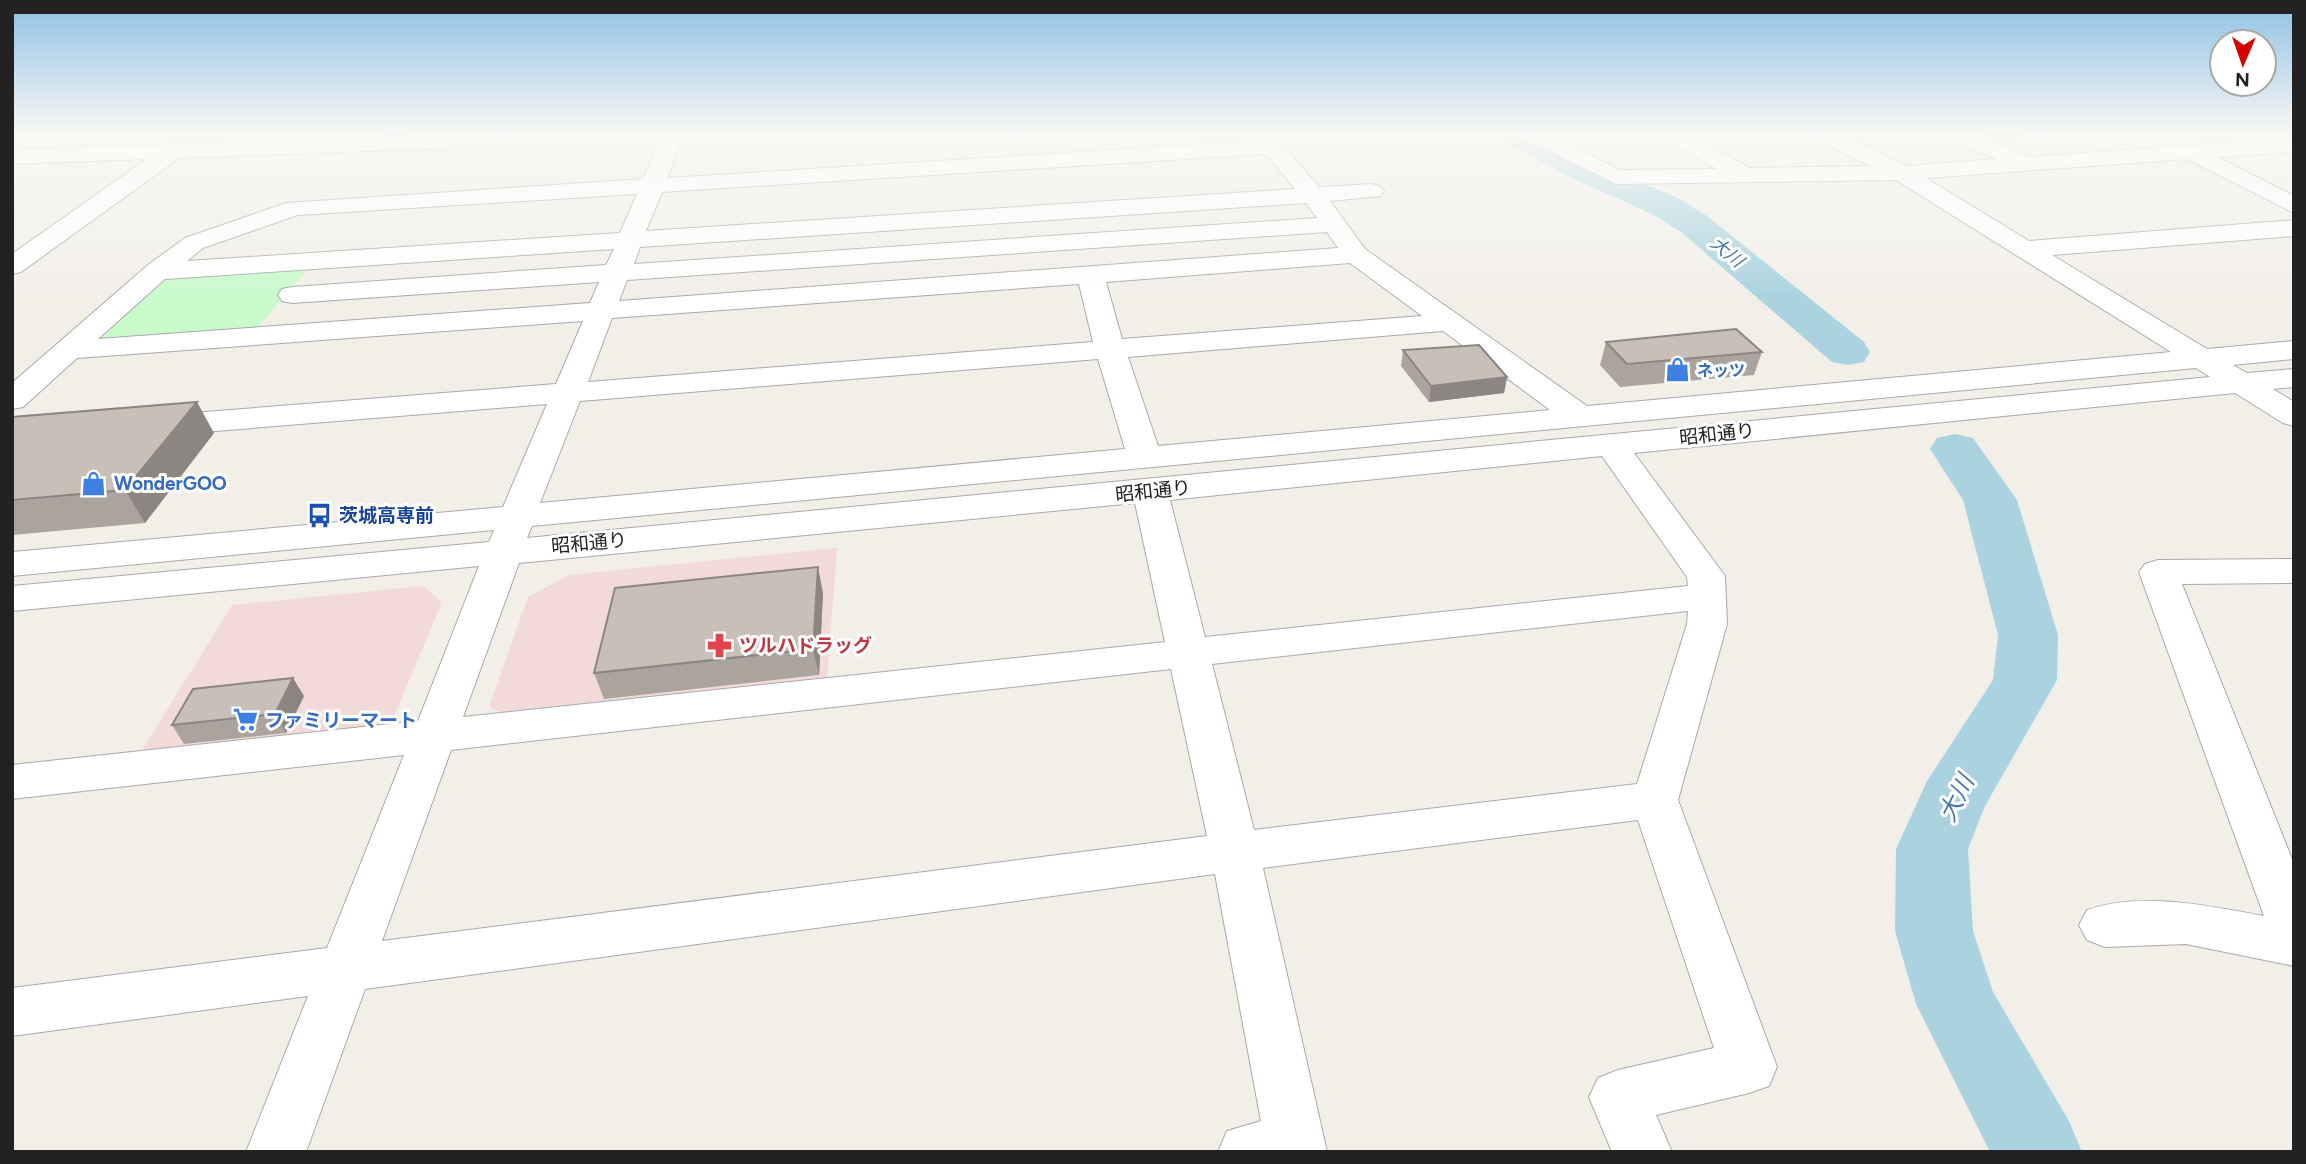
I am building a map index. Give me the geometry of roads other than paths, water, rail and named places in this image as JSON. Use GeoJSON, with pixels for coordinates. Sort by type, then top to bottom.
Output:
{"type":"FeatureCollection","features":[{"type":"Feature","properties":{"kind":"street"},"geometry":{"type":"LineString","coordinates":[[12,245],[99,189]]}},
{"type":"Feature","properties":{"kind":"street"},"geometry":{"type":"LineString","coordinates":[[12,265],[110,189]]}},
{"type":"Feature","properties":{"kind":"street"},"geometry":{"type":"LineString","coordinates":[[295,208],[314,189]]}},
{"type":"Feature","properties":{"kind":"street"},"geometry":{"type":"LineString","coordinates":[[12,400],[158,271],[194,243],[295,208],[598,189]]}},
{"type":"Feature","properties":{"kind":"street"},"geometry":{"type":"LineString","coordinates":[[276,1152],[511,534],[651,189]]}},
{"type":"Feature","properties":{"kind":"street"},"geometry":{"type":"LineString","coordinates":[[985,189],[1001,281]]}},
{"type":"Feature","properties":{"kind":"street"},"geometry":{"type":"LineString","coordinates":[[1308,189],[1356,255],[1596,431],[1706,576],[1709,596],[1707,624],[1655,800],[1749,1067],[1618,1097],[1642,1152]]}},
{"type":"Feature","properties":{"kind":"street"},"geometry":{"type":"LineString","coordinates":[[1927,189],[2294,416]]}},
{"type":"Feature","properties":{"kind":"street"},"geometry":{"type":"LineString","coordinates":[[2263,189],[2294,205]]}},
{"type":"Feature","properties":{"kind":"street"},"geometry":{"type":"LineString","coordinates":[[158,271],[1371,191]]}},
{"type":"Feature","properties":{"kind":"street"},"geometry":{"type":"LineString","coordinates":[[292,295],[1333,223]]}},
{"type":"Feature","properties":{"kind":"street"},"geometry":{"type":"LineString","coordinates":[[2024,249],[2294,228]]}},
{"type":"Feature","properties":{"kind":"street"},"geometry":{"type":"LineString","coordinates":[[69,350],[1356,255]]}},
{"type":"Feature","properties":{"kind":"street"},"geometry":{"type":"LineString","coordinates":[[1090,274],[1147,473],[1235,852],[1280,1149]]}},
{"type":"Feature","properties":{"kind":"street"},"geometry":{"type":"LineString","coordinates":[[124,428],[1450,322]]}},
{"type":"Feature","properties":{"kind":"street","name":"昭和通り"},"geometry":{"type":"LineString","coordinates":[[1596,431],[2294,350]]}},
{"type":"Feature","properties":{"kind":"street","name":"昭和通り"},"geometry":{"type":"LineString","coordinates":[[12,599],[511,534],[1596,431],[2294,379]]}},
{"type":"Feature","properties":{"kind":"street","name":"昭和通り"},"geometry":{"type":"LineString","coordinates":[[12,564],[511,534]]}},
{"type":"Feature","properties":{"kind":"street"},"geometry":{"type":"LineString","coordinates":[[2294,571],[2158,572],[2294,929]]}},
{"type":"Feature","properties":{"kind":"street"},"geometry":{"type":"LineString","coordinates":[[12,782],[437,733],[1709,596]]}},
{"type":"Feature","properties":{"kind":"street"},"geometry":{"type":"LineString","coordinates":[[12,1012],[1235,852],[1655,800]]}},
{"type":"Feature","properties":{"kind":"street"},"geometry":{"type":"LineString","coordinates":[[2105,925],[2186,923],[2294,944]]}},
{"type":"Feature","properties":{"kind":"waterway","name":"大川"},"geometry":{"type":"LineString","coordinates":[[1626,189],[1667,207],[1694,224],[1848,352]]}},
{"type":"Feature","properties":{"kind":"waterway","name":"大川"},"geometry":{"type":"LineString","coordinates":[[1955,449],[1990,500],[2028,635],[2025,680],[1993,737],[1952,800],[1932,849],[1934,931],[1957,1004],[2037,1152]]}},
{"type":"Feature","properties":{"kind":"place","name":"ネッツ"},"geometry":{"type":"Point","coordinates":[1677,370]}},
{"type":"Feature","properties":{"kind":"place","name":"WonderGOO"},"geometry":{"type":"Point","coordinates":[94,483]}},
{"type":"Feature","properties":{"kind":"place","name":"茨城高専前"},"geometry":{"type":"Point","coordinates":[319,515]}},
{"type":"Feature","properties":{"kind":"place","name":"ツルハドラッグ"},"geometry":{"type":"Point","coordinates":[719,645]}},
{"type":"Feature","properties":{"kind":"place","name":"ファミリーマート"},"geometry":{"type":"Point","coordinates":[245,720]}}]}
